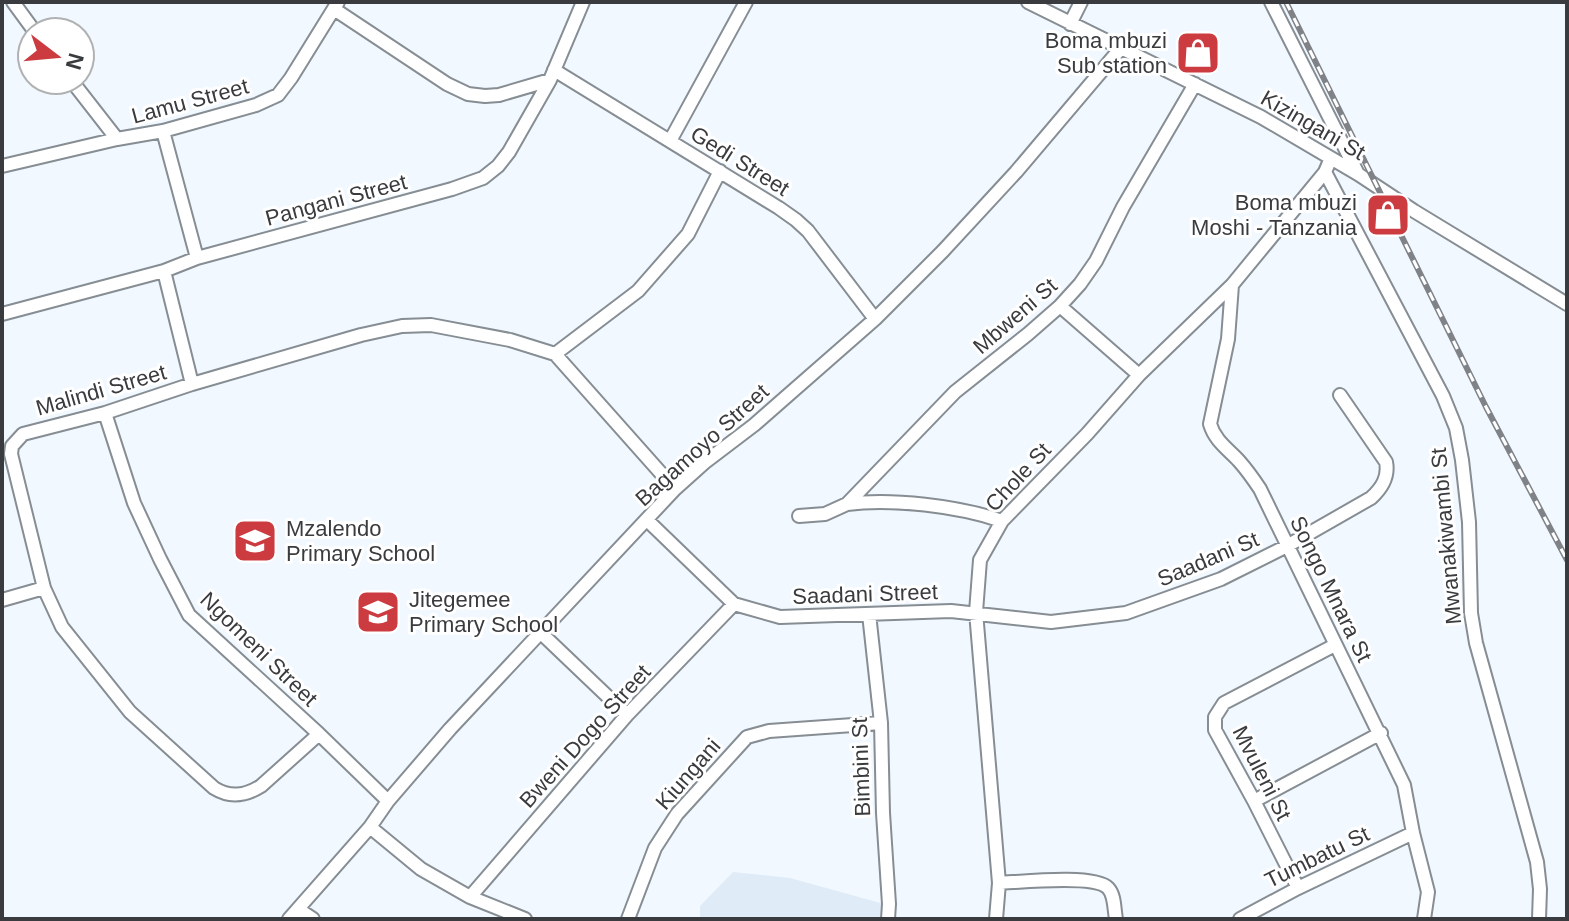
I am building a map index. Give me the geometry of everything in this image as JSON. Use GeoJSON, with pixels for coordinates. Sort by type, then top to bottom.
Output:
{"type":"FeatureCollection","features":[{"type":"Feature","properties":{"kind":"street","name":"Pangani Street"},"geometry":{"type":"LineString","coordinates":[[2,314],[164,271],[197,258],[483,178],[509,152],[552,75],[583,2]]}},
{"type":"Feature","properties":{"kind":"street"},"geometry":{"type":"LineString","coordinates":[[670,141],[746,2]]}},
{"type":"Feature","properties":{"kind":"street","name":"Kizingani St"},"geometry":{"type":"LineString","coordinates":[[1028,2],[1261,117],[1566,301]]}},
{"type":"Feature","properties":{"kind":"street"},"geometry":{"type":"LineString","coordinates":[[1070,24],[1081,2]]}},
{"type":"Feature","properties":{"kind":"street"},"geometry":{"type":"LineString","coordinates":[[1271,2],[1358,174]]}},
{"type":"Feature","properties":{"kind":"street"},"geometry":{"type":"LineString","coordinates":[[336,5],[447,84],[468,94],[499,95],[552,75]]}},
{"type":"Feature","properties":{"kind":"street","name":"Lamu Street"},"geometry":{"type":"LineString","coordinates":[[2,166],[163,131],[256,105],[278,95],[336,5]]}},
{"type":"Feature","properties":{"kind":"street","name":"Bagamoyo Street"},"geometry":{"type":"LineString","coordinates":[[293,914],[370,827],[388,801],[450,729],[675,489],[754,425],[875,319],[1016,172],[1121,48]]}},
{"type":"Feature","properties":{"kind":"street","name":"Gedi Street"},"geometry":{"type":"LineString","coordinates":[[552,75],[670,141],[796,220],[808,231],[875,319]]}},
{"type":"Feature","properties":{"kind":"street","name":"Mbweni St"},"geometry":{"type":"LineString","coordinates":[[799,516],[825,514],[847,504],[955,392],[1060,306],[1096,261],[1123,207],[1195,84]]}},
{"type":"Feature","properties":{"kind":"street"},"geometry":{"type":"LineString","coordinates":[[83,96],[117,139]]}},
{"type":"Feature","properties":{"kind":"street"},"geometry":{"type":"LineString","coordinates":[[163,131],[197,258]]}},
{"type":"Feature","properties":{"kind":"street","name":"Chole St"},"geometry":{"type":"LineString","coordinates":[[996,919],[999,883],[976,612],[980,560],[1002,521],[1087,434],[1139,375],[1232,285],[1325,172],[1331,158]]}},
{"type":"Feature","properties":{"kind":"street"},"geometry":{"type":"LineString","coordinates":[[675,489],[555,354],[638,291],[688,234],[720,171]]}},
{"type":"Feature","properties":{"kind":"street","name":"Mwanakiwambi St"},"geometry":{"type":"LineString","coordinates":[[1325,172],[1443,396],[1456,428],[1469,522],[1471,613],[1476,643],[1537,862],[1539,919]]}},
{"type":"Feature","properties":{"kind":"street"},"geometry":{"type":"LineString","coordinates":[[164,271],[192,384]]}},
{"type":"Feature","properties":{"kind":"street","name":"Songo Mnara St"},"geometry":{"type":"LineString","coordinates":[[1232,285],[1228,339],[1210,424],[1213,435],[1239,461],[1260,489],[1404,785],[1428,892],[1424,919]]}},
{"type":"Feature","properties":{"kind":"street"},"geometry":{"type":"LineString","coordinates":[[1060,306],[1139,375]]}},
{"type":"Feature","properties":{"kind":"street","name":"Malindi Street"},"geometry":{"type":"LineString","coordinates":[[319,734],[251,793],[224,794],[130,712],[62,627],[44,588],[11,454],[12,446],[23,434],[105,413],[361,335],[402,326],[446,327],[510,340],[555,354]]}},
{"type":"Feature","properties":{"kind":"street","name":"Saadani St"},"geometry":{"type":"LineString","coordinates":[[976,612],[1051,622],[1126,613],[1221,579],[1371,498],[1380,490],[1385,479],[1388,470],[1386,462],[1340,395]]}},
{"type":"Feature","properties":{"kind":"street","name":"Ngomeni Street"},"geometry":{"type":"LineString","coordinates":[[105,413],[134,503],[189,615],[388,801]]}},
{"type":"Feature","properties":{"kind":"street"},"geometry":{"type":"LineString","coordinates":[[847,504],[866,501],[917,504],[982,514],[1002,521]]}},
{"type":"Feature","properties":{"kind":"street","name":"Saadani Street"},"geometry":{"type":"LineString","coordinates":[[647,520],[734,604],[780,617],[976,612]]}},
{"type":"Feature","properties":{"kind":"street"},"geometry":{"type":"LineString","coordinates":[[2,600],[44,588]]}},
{"type":"Feature","properties":{"kind":"street","name":"Bweni Dogo Street"},"geometry":{"type":"LineString","coordinates":[[470,897],[627,715],[734,604]]}},
{"type":"Feature","properties":{"kind":"street","name":"Bimbini St"},"geometry":{"type":"LineString","coordinates":[[869,614],[881,723],[888,919]]}},
{"type":"Feature","properties":{"kind":"street"},"geometry":{"type":"LineString","coordinates":[[540,632],[627,715]]}},
{"type":"Feature","properties":{"kind":"street","name":"Mvuleni St"},"geometry":{"type":"LineString","coordinates":[[1298,888],[1215,730],[1215,717],[1224,703],[1335,645]]}},
{"type":"Feature","properties":{"kind":"street","name":"Kiungani"},"geometry":{"type":"LineString","coordinates":[[628,919],[655,848],[677,814],[747,737],[769,731],[881,723]]}},
{"type":"Feature","properties":{"kind":"street"},"geometry":{"type":"LineString","coordinates":[[1254,801],[1381,733]]}},
{"type":"Feature","properties":{"kind":"street"},"geometry":{"type":"LineString","coordinates":[[370,827],[421,869],[470,897],[525,919]]}},
{"type":"Feature","properties":{"kind":"street","name":"Tumbatu St"},"geometry":{"type":"LineString","coordinates":[[1240,919],[1413,833]]}},
{"type":"Feature","properties":{"kind":"street"},"geometry":{"type":"LineString","coordinates":[[999,883],[1087,880],[1104,884],[1112,892],[1116,919]]}},
{"type":"Feature","properties":{"kind":"street"},"geometry":{"type":"LineString","coordinates":[[293,914],[313,919]]}},
{"type":"Feature","properties":{"kind":"shaded area"},"geometry":{"type":"Polygon","coordinates":[[[733,872],[790,878],[884,904],[881,919],[700,919],[700,906],[733,872]]]}},
{"type":"Feature","properties":{"kind":"railway"},"geometry":{"type":"LineString","coordinates":[[1286,2],[1486,407],[1567,560]]}},
{"type":"Feature","properties":{"kind":"place","name":"Boma mbuzi Sub station"},"geometry":{"type":"Point","coordinates":[1198,53]}},
{"type":"Feature","properties":{"kind":"place","name":"Boma mbuzi Moshi - Tanzania"},"geometry":{"type":"Point","coordinates":[1388,215]}},
{"type":"Feature","properties":{"kind":"place","name":"Mzalendo Primary School"},"geometry":{"type":"Point","coordinates":[255,541]}},
{"type":"Feature","properties":{"kind":"place","name":"Jitegemee Primary School"},"geometry":{"type":"Point","coordinates":[378,612]}}]}
